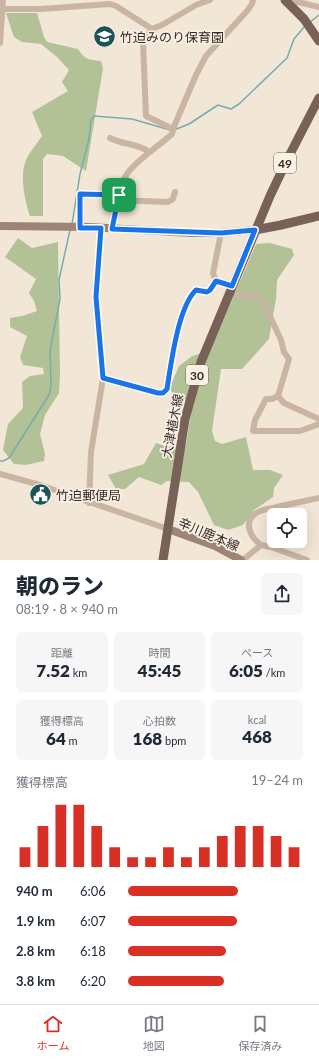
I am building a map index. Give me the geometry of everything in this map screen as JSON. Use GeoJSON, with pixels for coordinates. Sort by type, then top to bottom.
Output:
{"type":"FeatureCollection","features":[{"type":"Feature","properties":{"kind":"main road"},"geometry":{"type":"LineString","coordinates":[[287,2],[304,19],[319,41]]}},
{"type":"Feature","properties":{"kind":"main road","name":"49"},"geometry":{"type":"LineString","coordinates":[[255,230],[288,158],[319,98]]}},
{"type":"Feature","properties":{"kind":"main road"},"geometry":{"type":"LineString","coordinates":[[0,226],[221,233],[281,226],[319,216]]}},
{"type":"Feature","properties":{"kind":"main road","name":"大津植木線"},"geometry":{"type":"LineString","coordinates":[[163,560],[182,438],[190,401],[201,362],[255,230]]}},
{"type":"Feature","properties":{"kind":"main road","name":"辛川鹿本線"},"geometry":{"type":"LineString","coordinates":[[168,529],[216,546],[242,560]]}},
{"type":"Feature","properties":{"kind":"street"},"geometry":{"type":"LineString","coordinates":[[0,43],[3,0]]}},
{"type":"Feature","properties":{"kind":"street"},"geometry":{"type":"LineString","coordinates":[[173,129],[146,116],[143,42],[152,29],[162,25],[196,5],[210,0]]}},
{"type":"Feature","properties":{"kind":"street"},"geometry":{"type":"LineString","coordinates":[[112,229],[118,198],[124,180],[129,171],[149,152],[171,135],[206,56],[247,11],[253,0]]}},
{"type":"Feature","properties":{"kind":"street"},"geometry":{"type":"LineString","coordinates":[[287,2],[298,2],[319,7]]}},
{"type":"Feature","properties":{"kind":"street"},"geometry":{"type":"LineString","coordinates":[[3,9],[41,9],[110,4],[116,6],[152,29]]}},
{"type":"Feature","properties":{"kind":"street"},"geometry":{"type":"LineString","coordinates":[[110,138],[116,141],[142,147],[149,152]]}},
{"type":"Feature","properties":{"kind":"street"},"geometry":{"type":"LineString","coordinates":[[73,228],[80,194],[168,202],[173,199],[175,192]]}},
{"type":"Feature","properties":{"kind":"street"},"geometry":{"type":"LineString","coordinates":[[89,503],[91,452],[103,378],[96,297],[101,228]]}},
{"type":"Feature","properties":{"kind":"street"},"geometry":{"type":"LineString","coordinates":[[221,233],[213,274],[216,281],[230,290],[257,296],[262,299],[281,340],[284,352],[289,359],[278,396],[266,400],[255,420],[253,431],[300,431],[319,424]]}},
{"type":"Feature","properties":{"kind":"street"},"geometry":{"type":"LineString","coordinates":[[103,378],[158,393],[163,393],[167,389],[186,303],[196,290],[207,292],[216,281]]}},
{"type":"Feature","properties":{"kind":"street"},"geometry":{"type":"LineString","coordinates":[[278,396],[284,403],[319,419]]}},
{"type":"Feature","properties":{"kind":"street"},"geometry":{"type":"LineString","coordinates":[[0,474],[40,485],[168,529]]}},
{"type":"Feature","properties":{"kind":"street"},"geometry":{"type":"LineString","coordinates":[[308,560],[271,546],[261,545],[252,537],[249,530],[249,523],[252,517],[262,511],[319,498]]}},
{"type":"Feature","properties":{"kind":"street"},"geometry":{"type":"LineString","coordinates":[[242,560],[261,545]]}},
{"type":"Feature","properties":{"kind":"green space"},"geometry":{"type":"Polygon","coordinates":[[[6,13],[37,13],[44,37],[47,42],[78,49],[82,55],[87,58],[101,61],[103,68],[86,171],[63,156],[47,154],[43,159],[43,216],[30,216],[24,190],[23,175],[26,159],[42,136],[32,112],[68,91],[62,82],[69,70],[57,57],[41,44],[22,42],[14,37],[6,13]]]}},
{"type":"Feature","properties":{"kind":"green space"},"geometry":{"type":"Polygon","coordinates":[[[18,238],[32,248],[58,242],[59,393],[45,415],[40,434],[45,454],[44,461],[26,465],[14,464],[3,450],[8,424],[23,408],[22,382],[30,376],[44,374],[43,368],[23,365],[20,357],[27,336],[10,327],[10,318],[37,311],[34,301],[29,293],[36,279],[5,257],[18,238]]]}},
{"type":"Feature","properties":{"kind":"green space"},"geometry":{"type":"Polygon","coordinates":[[[270,243],[292,249],[294,255],[277,280],[276,299],[269,339],[242,369],[221,369],[212,431],[215,441],[222,444],[246,437],[253,470],[270,470],[283,475],[274,488],[273,497],[254,510],[243,525],[228,530],[214,525],[198,492],[189,482],[167,481],[161,485],[139,477],[125,489],[116,489],[108,475],[144,464],[156,443],[168,447],[186,445],[192,406],[173,396],[170,387],[179,366],[192,356],[210,351],[256,244],[270,243]]]}},
{"type":"Feature","properties":{"kind":"building","name":"竹迫郵便局"},"geometry":{"type":"Polygon","coordinates":[[[38,489],[45,492],[44,495],[50,497],[49,500],[35,496],[38,489]]]}},
{"type":"Feature","properties":{"kind":"waterway"},"geometry":{"type":"LineString","coordinates":[[310,22],[319,15]]}},
{"type":"Feature","properties":{"kind":"waterway"},"geometry":{"type":"LineString","coordinates":[[174,130],[189,124],[218,105],[231,109],[239,104],[287,58],[294,39],[305,26]]}},
{"type":"Feature","properties":{"kind":"waterway"},"geometry":{"type":"LineString","coordinates":[[72,224],[80,174],[89,139],[91,120],[94,116],[132,119],[170,130]]}},
{"type":"Feature","properties":{"kind":"waterway"},"geometry":{"type":"LineString","coordinates":[[0,461],[9,458],[49,395],[51,386],[50,351],[60,299],[59,280],[70,230]]}},
{"type":"Feature","properties":{"kind":"place","name":"竹迫みのり保育園"},"geometry":{"type":"Point","coordinates":[105,37]}},
{"type":"Feature","properties":{"kind":"place","name":"竹迫郵便局"},"geometry":{"type":"Point","coordinates":[41,495]}},
{"type":"Feature","properties":{"kind":"route"},"geometry":{"type":"LineString","coordinates":[[80,194],[119,195],[112,229],[192,233],[221,233],[255,230],[232,286],[216,281],[207,292],[196,290],[186,303],[179,326],[167,389],[163,393],[158,393],[103,378],[96,297],[101,228],[80,228],[80,194]]}}]}
